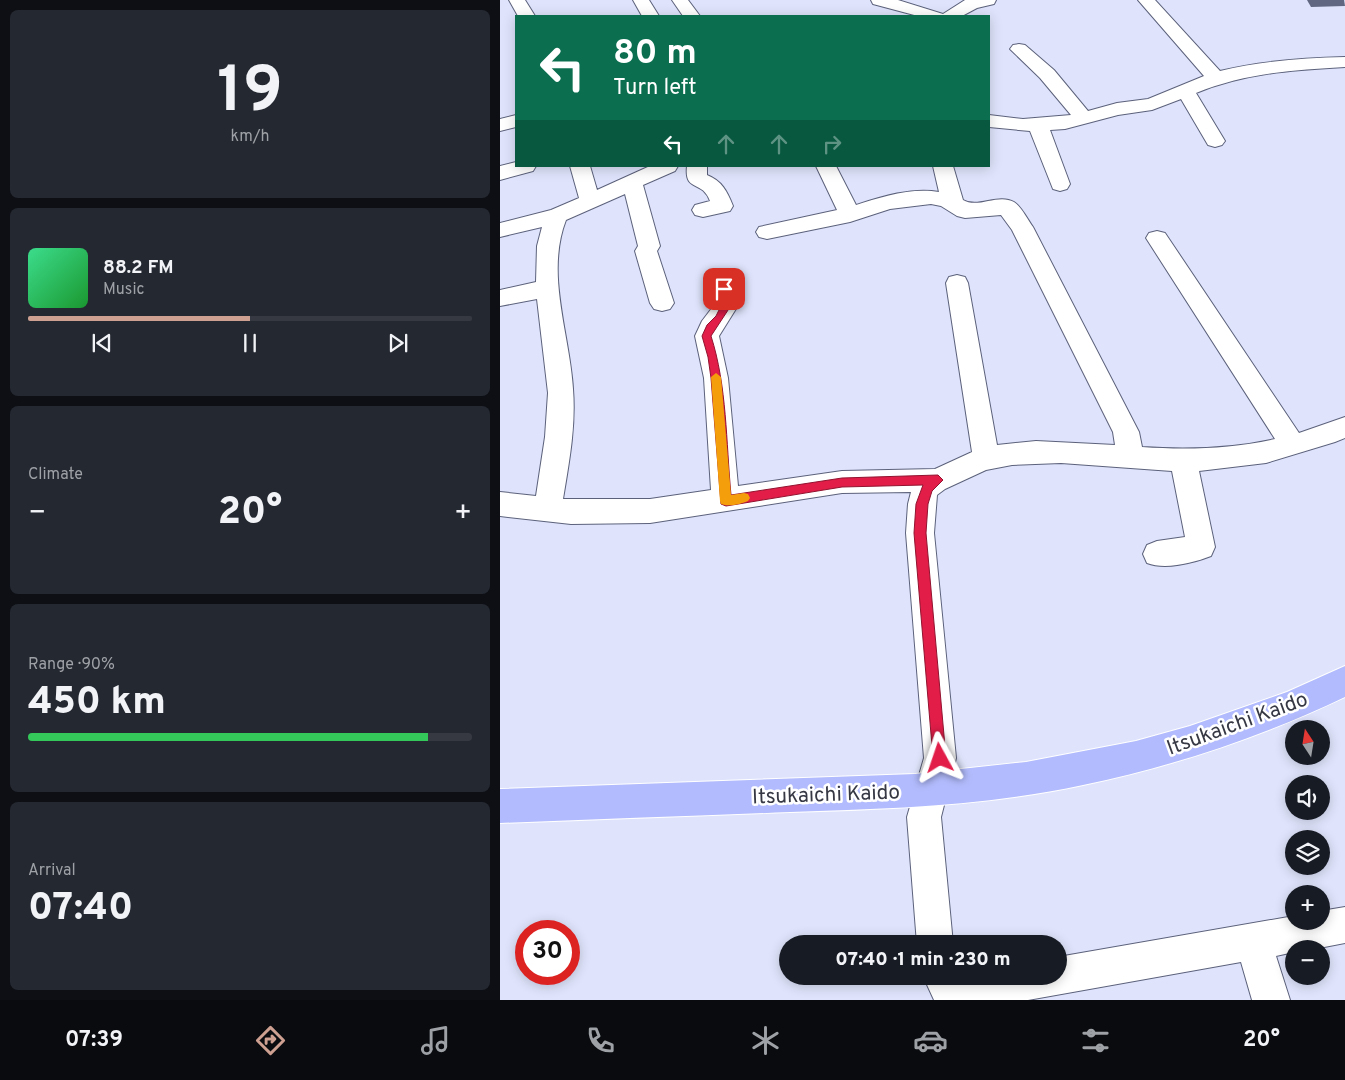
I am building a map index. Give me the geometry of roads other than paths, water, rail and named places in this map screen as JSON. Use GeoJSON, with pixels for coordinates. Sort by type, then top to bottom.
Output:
{"type":"FeatureCollection","features":[{"type":"Feature","properties":{"kind":"main road","name":"Itsukaichi Kaido"},"geometry":{"type":"LineString","coordinates":[[500,806],[932,789],[1050,776],[1172,748],[1247,724],[1296,705],[1345,681]]}},
{"type":"Feature","properties":{"kind":"street"},"geometry":{"type":"LineString","coordinates":[[517,0],[525,15]]}},
{"type":"Feature","properties":{"kind":"street"},"geometry":{"type":"LineString","coordinates":[[641,0],[649,15]]}},
{"type":"Feature","properties":{"kind":"street"},"geometry":{"type":"LineString","coordinates":[[680,0],[690,15]]}},
{"type":"Feature","properties":{"kind":"street"},"geometry":{"type":"LineString","coordinates":[[879,0],[932,15]]}},
{"type":"Feature","properties":{"kind":"street"},"geometry":{"type":"LineString","coordinates":[[941,0],[952,15],[981,1]]}},
{"type":"Feature","properties":{"kind":"street"},"geometry":{"type":"LineString","coordinates":[[1146,0],[1216,78]]}},
{"type":"Feature","properties":{"kind":"street"},"geometry":{"type":"LineString","coordinates":[[1019,49],[1047,74],[1084,118]]}},
{"type":"Feature","properties":{"kind":"street"},"geometry":{"type":"LineString","coordinates":[[990,121],[1038,125],[1065,123],[1116,109],[1152,104],[1186,92],[1216,78],[1244,71],[1298,64],[1345,62]]}},
{"type":"Feature","properties":{"kind":"street"},"geometry":{"type":"LineString","coordinates":[[1186,92],[1215,141]]}},
{"type":"Feature","properties":{"kind":"street"},"geometry":{"type":"LineString","coordinates":[[500,125],[515,121]]}},
{"type":"Feature","properties":{"kind":"street"},"geometry":{"type":"LineString","coordinates":[[1038,125],[1060,184]]}},
{"type":"Feature","properties":{"kind":"street"},"geometry":{"type":"LineString","coordinates":[[500,172],[522,167]]}},
{"type":"Feature","properties":{"kind":"street"},"geometry":{"type":"LineString","coordinates":[[580,167],[590,201]]}},
{"type":"Feature","properties":{"kind":"street"},"geometry":{"type":"LineString","coordinates":[[500,230],[557,216],[666,167]]}},
{"type":"Feature","properties":{"kind":"street"},"geometry":{"type":"LineString","coordinates":[[697,167],[696,178],[709,183],[717,189],[722,206],[703,210]]}},
{"type":"Feature","properties":{"kind":"street"},"geometry":{"type":"LineString","coordinates":[[826,167],[850,215]]}},
{"type":"Feature","properties":{"kind":"street"},"geometry":{"type":"LineString","coordinates":[[942,167],[953,203]]}},
{"type":"Feature","properties":{"kind":"street"},"geometry":{"type":"LineString","coordinates":[[632,182],[649,246],[646,251],[662,303]]}},
{"type":"Feature","properties":{"kind":"street"},"geometry":{"type":"LineString","coordinates":[[767,232],[850,215],[888,202],[931,197],[953,203],[965,211],[1007,207],[1022,227],[1126,432],[1130,457]]}},
{"type":"Feature","properties":{"kind":"street"},"geometry":{"type":"LineString","coordinates":[[547,510],[558,443],[561,391],[549,288],[548,243],[557,216]]}},
{"type":"Feature","properties":{"kind":"street"},"geometry":{"type":"LineString","coordinates":[[1157,238],[1293,445]]}},
{"type":"Feature","properties":{"kind":"street"},"geometry":{"type":"LineString","coordinates":[[957,283],[986,458]]}},
{"type":"Feature","properties":{"kind":"street"},"geometry":{"type":"LineString","coordinates":[[500,298],[549,288]]}},
{"type":"Feature","properties":{"kind":"street"},"geometry":{"type":"LineString","coordinates":[[724,289],[727,304],[719,318],[710,327],[706,336],[713,357],[716,378],[726,501]]}},
{"type":"Feature","properties":{"kind":"street"},"geometry":{"type":"LineString","coordinates":[[934,935],[924,817],[940,758],[920,533],[922,504],[927,488],[938,480],[986,458],[1016,454],[1059,452],[1183,460],[1230,458],[1257,454],[1293,445],[1345,426]]}},
{"type":"Feature","properties":{"kind":"street"},"geometry":{"type":"LineString","coordinates":[[1157,554],[1201,547],[1183,460]]}},
{"type":"Feature","properties":{"kind":"street"},"geometry":{"type":"LineString","coordinates":[[500,504],[571,512],[650,511],[842,482],[938,480]]}},
{"type":"Feature","properties":{"kind":"street"},"geometry":{"type":"LineString","coordinates":[[1067,974],[1345,925]]}},
{"type":"Feature","properties":{"kind":"street"},"geometry":{"type":"LineString","coordinates":[[1253,942],[1271,1000]]}},
{"type":"Feature","properties":{"kind":"street"},"geometry":{"type":"LineString","coordinates":[[947,985],[964,998],[1006,985]]}}]}
